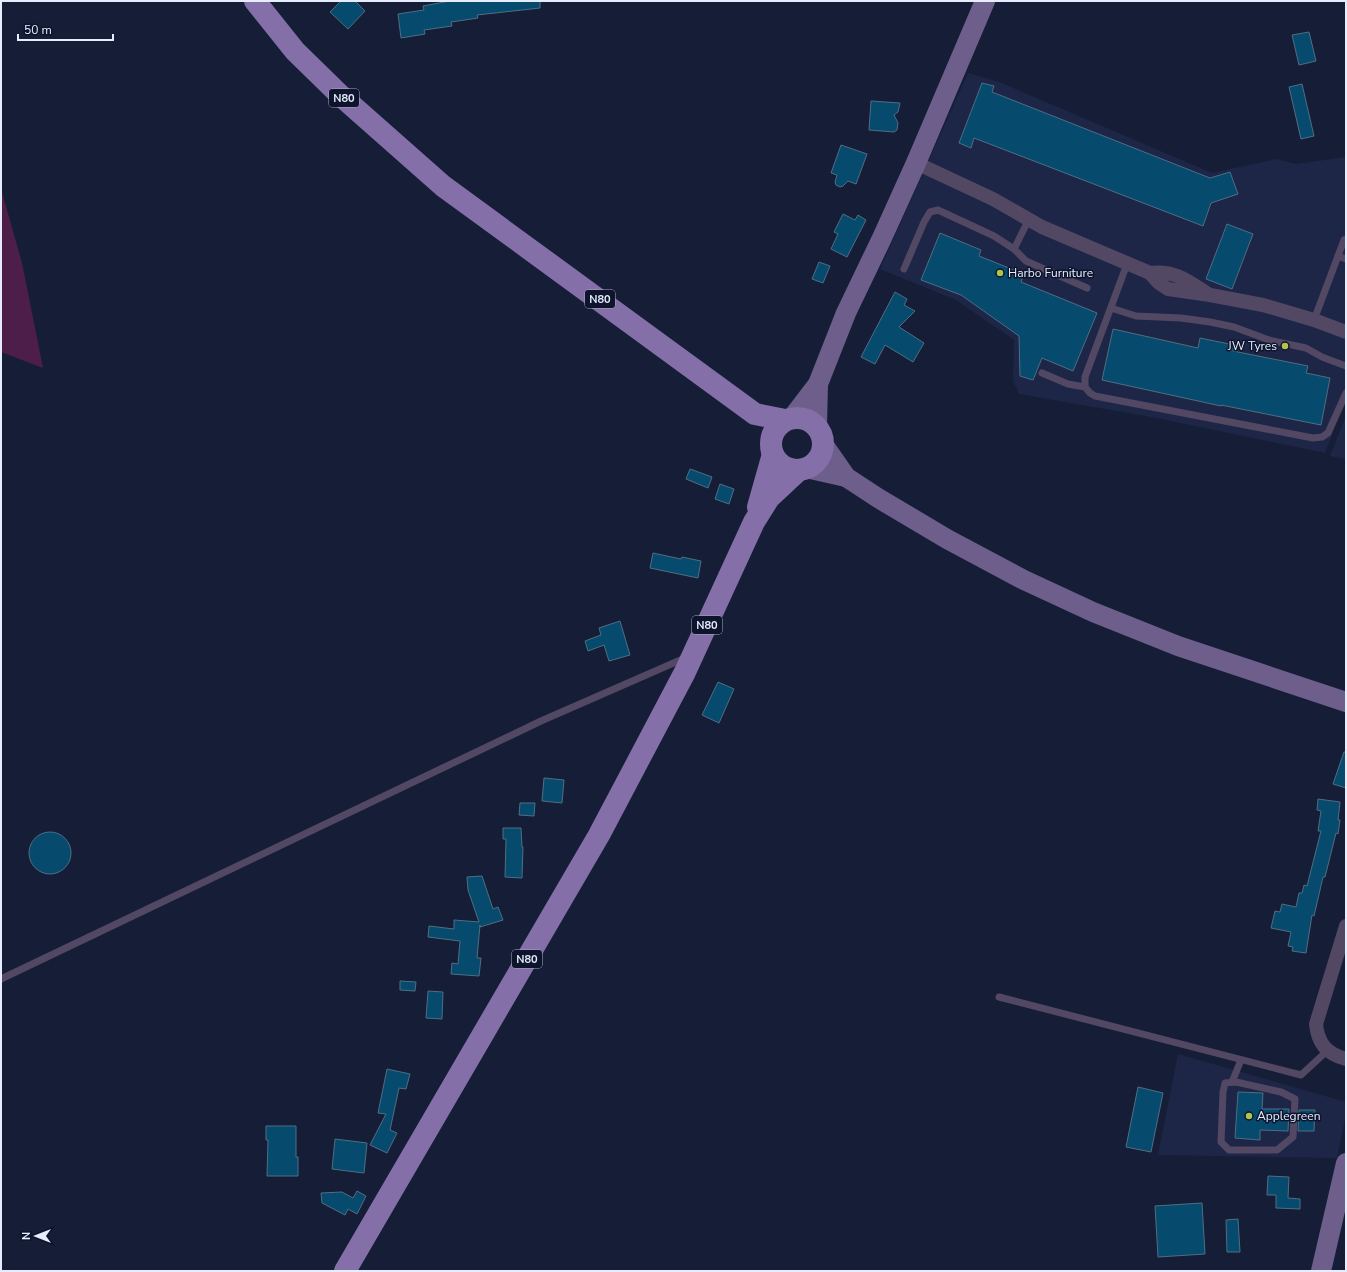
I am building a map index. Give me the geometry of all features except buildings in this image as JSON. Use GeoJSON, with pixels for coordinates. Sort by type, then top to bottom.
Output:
{"type":"FeatureCollection","features":[{"type":"Feature","properties":{"kind":"main road","name":"N80"},"geometry":{"type":"LineString","coordinates":[[255,1],[300,56],[340,95],[443,186],[755,414],[777,461],[784,467],[791,469],[802,469]]}},
{"type":"Feature","properties":{"kind":"main road"},"geometry":{"type":"LineString","coordinates":[[789,419],[818,384],[846,313],[916,163],[985,1]]}},
{"type":"Feature","properties":{"kind":"main road"},"geometry":{"type":"LineString","coordinates":[[818,384],[820,435],[846,477]]}},
{"type":"Feature","properties":{"kind":"main road","name":"N80"},"geometry":{"type":"LineString","coordinates":[[345,1271],[599,835],[693,655],[754,522],[769,498],[802,469],[818,459],[822,452],[820,435],[806,419],[789,419],[755,414]]}},
{"type":"Feature","properties":{"kind":"main road","name":"N80"},"geometry":{"type":"LineString","coordinates":[[754,522],[772,448],[772,435],[775,429],[789,419]]}},
{"type":"Feature","properties":{"kind":"main road"},"geometry":{"type":"LineString","coordinates":[[802,469],[846,477],[947,539],[1024,580],[1093,612],[1178,646],[1346,702]]}},
{"type":"Feature","properties":{"kind":"main road"},"geometry":{"type":"LineString","coordinates":[[1321,1271],[1346,1163]]}},
{"type":"Feature","properties":{"kind":"street"},"geometry":{"type":"LineString","coordinates":[[916,163],[993,199],[1042,227],[1150,273],[1159,283],[1168,289],[1263,305],[1314,320],[1346,332]]}},
{"type":"Feature","properties":{"kind":"street"},"geometry":{"type":"LineString","coordinates":[[1346,926],[1316,1024],[1317,1034],[1327,1051],[1346,1060]]}},
{"type":"Feature","properties":{"kind":"lane"},"geometry":{"type":"LineString","coordinates":[[904,269],[924,222],[930,212],[938,210],[994,236],[1014,249],[1026,261],[1087,288]]}},
{"type":"Feature","properties":{"kind":"lane"},"geometry":{"type":"LineString","coordinates":[[1014,249],[1029,219]]}},
{"type":"Feature","properties":{"kind":"lane"},"geometry":{"type":"LineString","coordinates":[[1314,320],[1344,240],[1346,239]]}},
{"type":"Feature","properties":{"kind":"lane"},"geometry":{"type":"LineString","coordinates":[[1338,256],[1346,259]]}},
{"type":"Feature","properties":{"kind":"lane"},"geometry":{"type":"LineString","coordinates":[[1128,264],[1085,377],[1085,387],[1090,394],[1313,438],[1322,437],[1328,433],[1346,394]]}},
{"type":"Feature","properties":{"kind":"lane"},"geometry":{"type":"LineString","coordinates":[[1111,308],[1136,316],[1181,318],[1234,327],[1252,335],[1269,340],[1306,348],[1322,357],[1346,366]]}},
{"type":"Feature","properties":{"kind":"lane"},"geometry":{"type":"LineString","coordinates":[[1042,373],[1068,384],[1085,387]]}},
{"type":"Feature","properties":{"kind":"lane"},"geometry":{"type":"LineString","coordinates":[[1,978],[541,721],[693,655]]}},
{"type":"Feature","properties":{"kind":"lane"},"geometry":{"type":"LineString","coordinates":[[999,997],[1301,1075],[1327,1051]]}},
{"type":"Feature","properties":{"kind":"lane"},"geometry":{"type":"LineString","coordinates":[[1232,1082],[1241,1060]]}},
{"type":"Feature","properties":{"kind":"lane"},"geometry":{"type":"LineString","coordinates":[[1232,1082],[1281,1092],[1295,1099],[1294,1137],[1278,1150],[1229,1150],[1221,1142],[1223,1092],[1225,1083],[1232,1082]]}},
{"type":"Feature","properties":{"kind":"shaded area"},"geometry":{"type":"Polygon","coordinates":[[[968,73],[999,82],[1212,173],[1277,159],[1296,164],[1346,157],[1346,399],[1325,453],[1157,418],[1019,394],[1013,381],[1014,340],[956,300],[880,269],[968,73]]]}},
{"type":"Feature","properties":{"kind":"shaded area"},"geometry":{"type":"Polygon","coordinates":[[[1,189],[22,263],[43,368],[1,352],[1,189]]]}},
{"type":"Feature","properties":{"kind":"shaded area"},"geometry":{"type":"Polygon","coordinates":[[[1346,416],[1346,459],[1330,456],[1346,416]]]}},
{"type":"Feature","properties":{"kind":"shaded area"},"geometry":{"type":"Polygon","coordinates":[[[1178,1054],[1346,1102],[1346,1114],[1337,1158],[1158,1155],[1178,1054]]]}},
{"type":"Feature","properties":{"kind":"place","name":"Harbo Furniture"},"geometry":{"type":"Point","coordinates":[1000,273]}},
{"type":"Feature","properties":{"kind":"place","name":"JW Tyres"},"geometry":{"type":"Point","coordinates":[1285,346]}},
{"type":"Feature","properties":{"kind":"place","name":"Applegreen"},"geometry":{"type":"Point","coordinates":[1249,1116]}}]}
